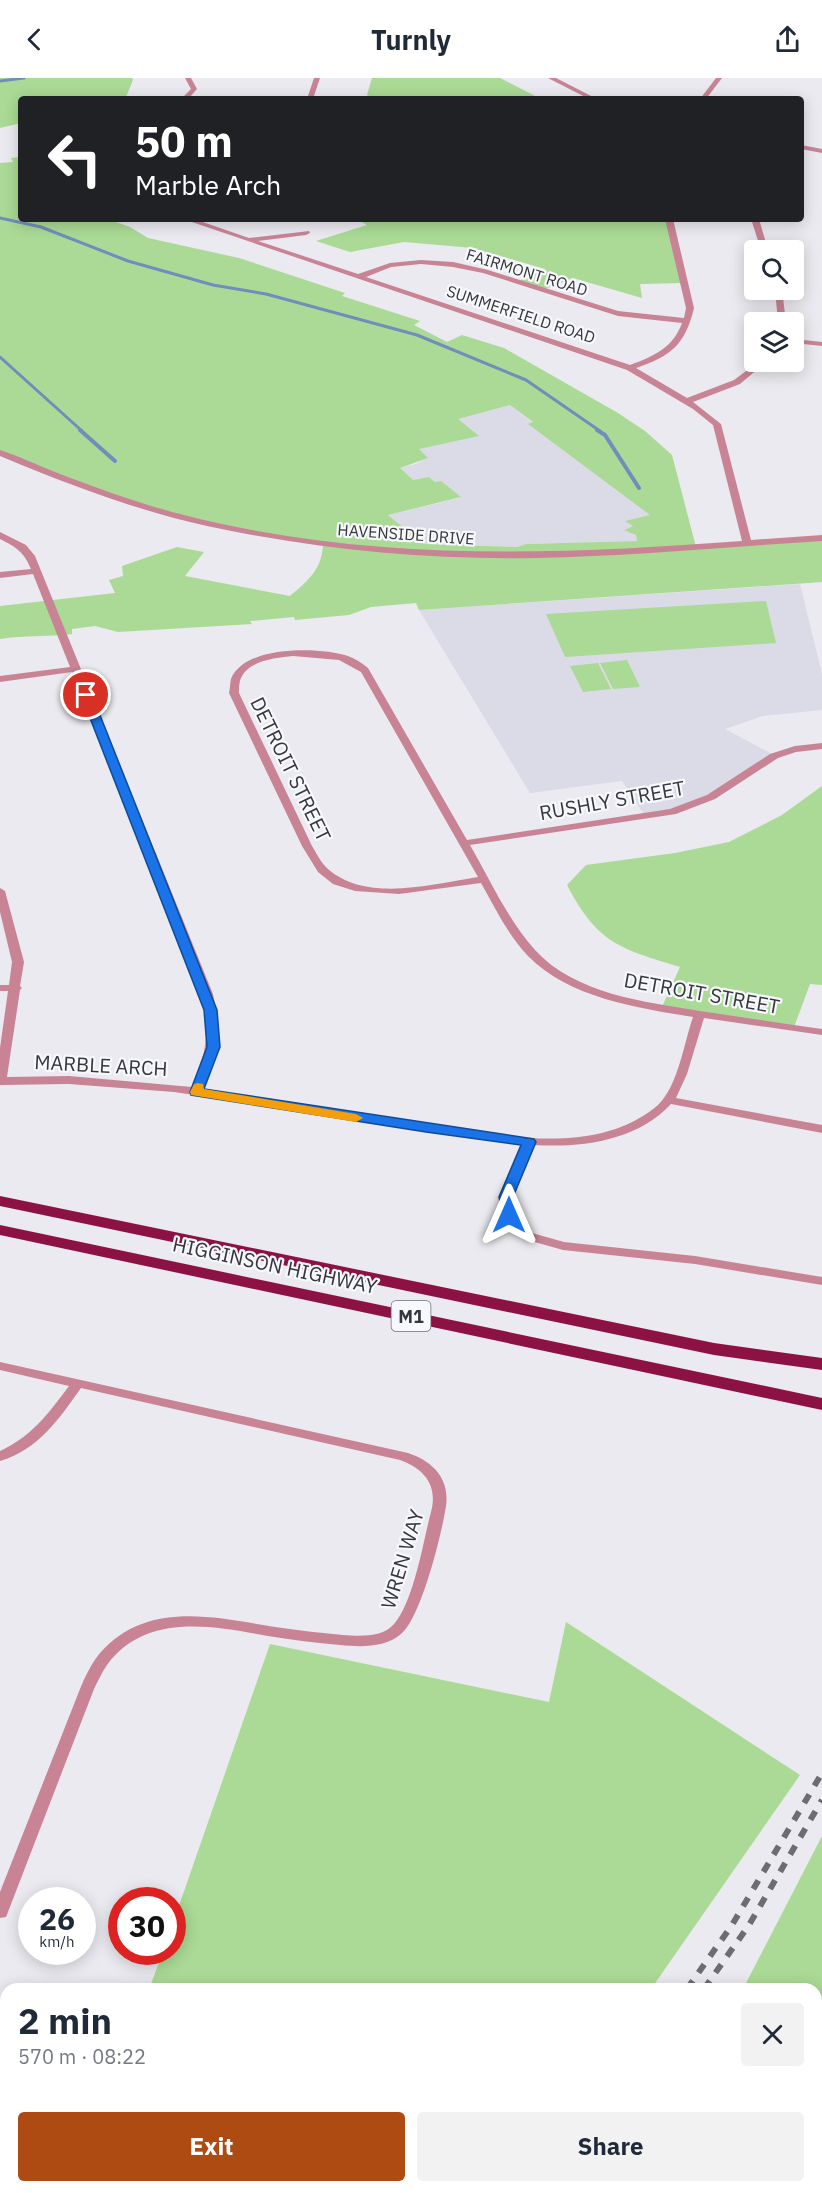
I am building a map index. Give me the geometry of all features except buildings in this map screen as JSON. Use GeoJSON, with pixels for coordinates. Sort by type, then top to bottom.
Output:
{"type":"FeatureCollection","features":[{"type":"Feature","properties":{"kind":"highway","name":"HIGGINSON HIGHWAY"},"geometry":{"type":"LineString","coordinates":[[0,1201],[714,1349],[822,1364]]}},
{"type":"Feature","properties":{"kind":"highway","name":"HIGGINSON HIGHWAY"},"geometry":{"type":"LineString","coordinates":[[0,1230],[822,1404]]}},
{"type":"Feature","properties":{"kind":"street"},"geometry":{"type":"LineString","coordinates":[[187,96],[193,91],[194,86],[188,78]]}},
{"type":"Feature","properties":{"kind":"street"},"geometry":{"type":"LineString","coordinates":[[311,96],[317,78]]}},
{"type":"Feature","properties":{"kind":"street"},"geometry":{"type":"LineString","coordinates":[[551,78],[588,96]]}},
{"type":"Feature","properties":{"kind":"street"},"geometry":{"type":"LineString","coordinates":[[705,96],[719,78]]}},
{"type":"Feature","properties":{"kind":"street"},"geometry":{"type":"LineString","coordinates":[[804,148],[822,151]]}},
{"type":"Feature","properties":{"kind":"street","name":"SUMMERFIELD ROAD"},"geometry":{"type":"LineString","coordinates":[[196,222],[630,368],[687,401],[717,424],[747,543]]}},
{"type":"Feature","properties":{"kind":"street"},"geometry":{"type":"LineString","coordinates":[[630,368],[667,353],[677,342],[687,321],[690,308],[670,222]]}},
{"type":"Feature","properties":{"kind":"street"},"geometry":{"type":"LineString","coordinates":[[756,222],[762,240]]}},
{"type":"Feature","properties":{"kind":"street"},"geometry":{"type":"LineString","coordinates":[[248,240],[306,233]]}},
{"type":"Feature","properties":{"kind":"street","name":"FAIRMONT ROAD"},"geometry":{"type":"LineString","coordinates":[[360,276],[402,263],[442,262],[467,267],[609,311],[687,321]]}},
{"type":"Feature","properties":{"kind":"street"},"geometry":{"type":"LineString","coordinates":[[804,342],[822,344]]}},
{"type":"Feature","properties":{"kind":"street"},"geometry":{"type":"LineString","coordinates":[[687,401],[737,382],[750,372]]}},
{"type":"Feature","properties":{"kind":"street","name":"HAVENSIDE DRIVE"},"geometry":{"type":"LineString","coordinates":[[0,453],[93,490],[142,506],[234,529],[329,544],[433,553],[590,554],[822,538]]}},
{"type":"Feature","properties":{"kind":"street"},"geometry":{"type":"LineString","coordinates":[[0,535],[22,546],[30,556],[209,1002],[214,1032],[213,1047],[196,1092]]}},
{"type":"Feature","properties":{"kind":"street"},"geometry":{"type":"LineString","coordinates":[[0,575],[35,571]]}},
{"type":"Feature","properties":{"kind":"street","name":"DETROIT STREET"},"geometry":{"type":"LineString","coordinates":[[484,879],[387,891],[351,886],[322,870],[307,846],[234,693],[234,686],[242,672],[256,662],[276,655],[309,652],[341,657],[365,670],[522,943],[556,971],[589,988],[627,1001],[822,1032]]}},
{"type":"Feature","properties":{"kind":"street"},"geometry":{"type":"LineString","coordinates":[[0,679],[75,669]]}},
{"type":"Feature","properties":{"kind":"street","name":"RUSHLY STREET"},"geometry":{"type":"LineString","coordinates":[[465,843],[679,810],[711,797],[774,756],[795,749],[822,746]]}},
{"type":"Feature","properties":{"kind":"street"},"geometry":{"type":"LineString","coordinates":[[0,891],[18,962],[1,1081]]}},
{"type":"Feature","properties":{"kind":"street"},"geometry":{"type":"LineString","coordinates":[[0,988],[16,988]]}},
{"type":"Feature","properties":{"kind":"street","name":"MARBLE ARCH"},"geometry":{"type":"LineString","coordinates":[[1,1081],[99,1082],[196,1092],[529,1142],[573,1142],[608,1136],[639,1124],[656,1113],[669,1100],[700,1014]]}},
{"type":"Feature","properties":{"kind":"street"},"geometry":{"type":"LineString","coordinates":[[669,1100],[713,1110],[822,1128]]}},
{"type":"Feature","properties":{"kind":"street"},"geometry":{"type":"LineString","coordinates":[[529,1142],[506,1197],[509,1215],[528,1236],[563,1246],[694,1260],[822,1281]]}},
{"type":"Feature","properties":{"kind":"street","name":"WREN WAY"},"geometry":{"type":"LineString","coordinates":[[0,1366],[412,1459],[424,1464],[438,1484],[440,1493],[439,1507],[413,1601],[399,1628],[390,1635],[373,1640],[356,1641],[310,1638],[195,1620],[174,1621],[156,1626],[114,1648],[103,1659],[87,1689],[0,1912]]}},
{"type":"Feature","properties":{"kind":"street"},"geometry":{"type":"LineString","coordinates":[[0,1456],[24,1445],[41,1433],[76,1384]]}},
{"type":"Feature","properties":{"kind":"shaded area"},"geometry":{"type":"Polygon","coordinates":[[[510,405],[533,423],[529,424],[651,515],[626,521],[633,526],[625,529],[636,535],[637,541],[526,544],[518,547],[424,544],[388,515],[460,498],[441,481],[435,482],[429,477],[413,480],[399,468],[416,464],[427,458],[418,449],[478,436],[457,419],[510,405]]]}},
{"type":"Feature","properties":{"kind":"shaded area"},"geometry":{"type":"Polygon","coordinates":[[[800,584],[822,674],[822,710],[763,716],[725,729],[776,756],[690,806],[645,816],[622,781],[530,793],[419,610],[800,584]]]}},
{"type":"Feature","properties":{"kind":"green space"},"geometry":{"type":"Polygon","coordinates":[[[0,78],[132,78],[133,80],[126,96],[18,96],[18,124],[0,128],[0,78]]]}},
{"type":"Feature","properties":{"kind":"green space"},"geometry":{"type":"Polygon","coordinates":[[[372,78],[500,78],[535,96],[368,96],[372,78]]]}},
{"type":"Feature","properties":{"kind":"green space"},"geometry":{"type":"Polygon","coordinates":[[[18,157],[18,222],[116,222],[148,238],[239,258],[345,293],[342,296],[420,321],[414,325],[447,342],[462,335],[504,348],[618,413],[645,431],[672,455],[696,547],[822,538],[822,582],[419,610],[416,603],[371,607],[349,615],[250,621],[252,624],[118,632],[95,626],[72,629],[72,634],[0,639],[0,606],[115,593],[109,580],[123,576],[122,566],[177,547],[204,552],[185,576],[290,596],[303,585],[317,567],[323,544],[274,536],[142,506],[0,453],[0,163],[13,162],[11,158],[18,157]],[[510,405],[458,419],[479,436],[419,449],[428,458],[400,468],[413,480],[429,477],[435,482],[441,481],[461,497],[388,515],[424,544],[517,547],[526,544],[637,541],[636,535],[624,530],[633,526],[625,521],[650,515],[528,424],[533,422],[510,405]]]}},
{"type":"Feature","properties":{"kind":"green space"},"geometry":{"type":"Polygon","coordinates":[[[362,222],[670,222],[684,283],[640,284],[642,298],[573,278],[545,289],[519,281],[545,269],[473,248],[404,242],[350,252],[316,241],[367,225],[362,222]]]}},
{"type":"Feature","properties":{"kind":"green space"},"geometry":{"type":"Polygon","coordinates":[[[766,601],[776,643],[565,657],[546,614],[766,601]]]}},
{"type":"Feature","properties":{"kind":"green space"},"geometry":{"type":"Polygon","coordinates":[[[627,660],[640,687],[613,689],[600,663],[627,660]]]}},
{"type":"Feature","properties":{"kind":"green space"},"geometry":{"type":"Polygon","coordinates":[[[598,663],[611,689],[583,692],[570,666],[598,663]]]}},
{"type":"Feature","properties":{"kind":"green space"},"geometry":{"type":"Polygon","coordinates":[[[822,786],[822,985],[810,984],[794,1027],[661,1009],[680,967],[612,941],[589,920],[567,885],[586,865],[675,853],[729,842],[782,815],[822,786]]]}},
{"type":"Feature","properties":{"kind":"green space"},"geometry":{"type":"Polygon","coordinates":[[[566,1622],[800,1775],[655,1983],[151,1983],[158,1965],[186,1965],[186,1887],[270,1644],[549,1702],[566,1622]]]}},
{"type":"Feature","properties":{"kind":"green space"},"geometry":{"type":"Polygon","coordinates":[[[822,1836],[822,1983],[746,1983],[822,1836]]]}},
{"type":"Feature","properties":{"kind":"waterway"},"geometry":{"type":"LineString","coordinates":[[0,81],[24,78]]}},
{"type":"Feature","properties":{"kind":"waterway"},"geometry":{"type":"LineString","coordinates":[[0,218],[18,222]]}},
{"type":"Feature","properties":{"kind":"waterway"},"geometry":{"type":"LineString","coordinates":[[18,222],[41,227],[128,261],[213,285],[266,294],[417,335],[526,380],[600,431]]}},
{"type":"Feature","properties":{"kind":"waterway"},"geometry":{"type":"LineString","coordinates":[[0,357],[82,431]]}},
{"type":"Feature","properties":{"kind":"waterway"},"geometry":{"type":"LineString","coordinates":[[80,430],[115,461]]}},
{"type":"Feature","properties":{"kind":"waterway"},"geometry":{"type":"LineString","coordinates":[[597,430],[605,435],[639,488]]}},
{"type":"Feature","properties":{"kind":"railway"},"geometry":{"type":"LineString","coordinates":[[691,1983],[732,1925],[822,1773]]}},
{"type":"Feature","properties":{"kind":"railway"},"geometry":{"type":"LineString","coordinates":[[708,1983],[749,1925],[822,1800]]}},
{"type":"Feature","properties":{"kind":"slow traffic"},"geometry":{"type":"LineString","coordinates":[[198,1087],[196,1092],[356,1118]]}},
{"type":"Feature","properties":{"kind":"route"},"geometry":{"type":"LineString","coordinates":[[86,695],[207,994],[214,1032],[213,1047],[196,1092],[529,1142],[506,1197],[509,1215]]}}]}
